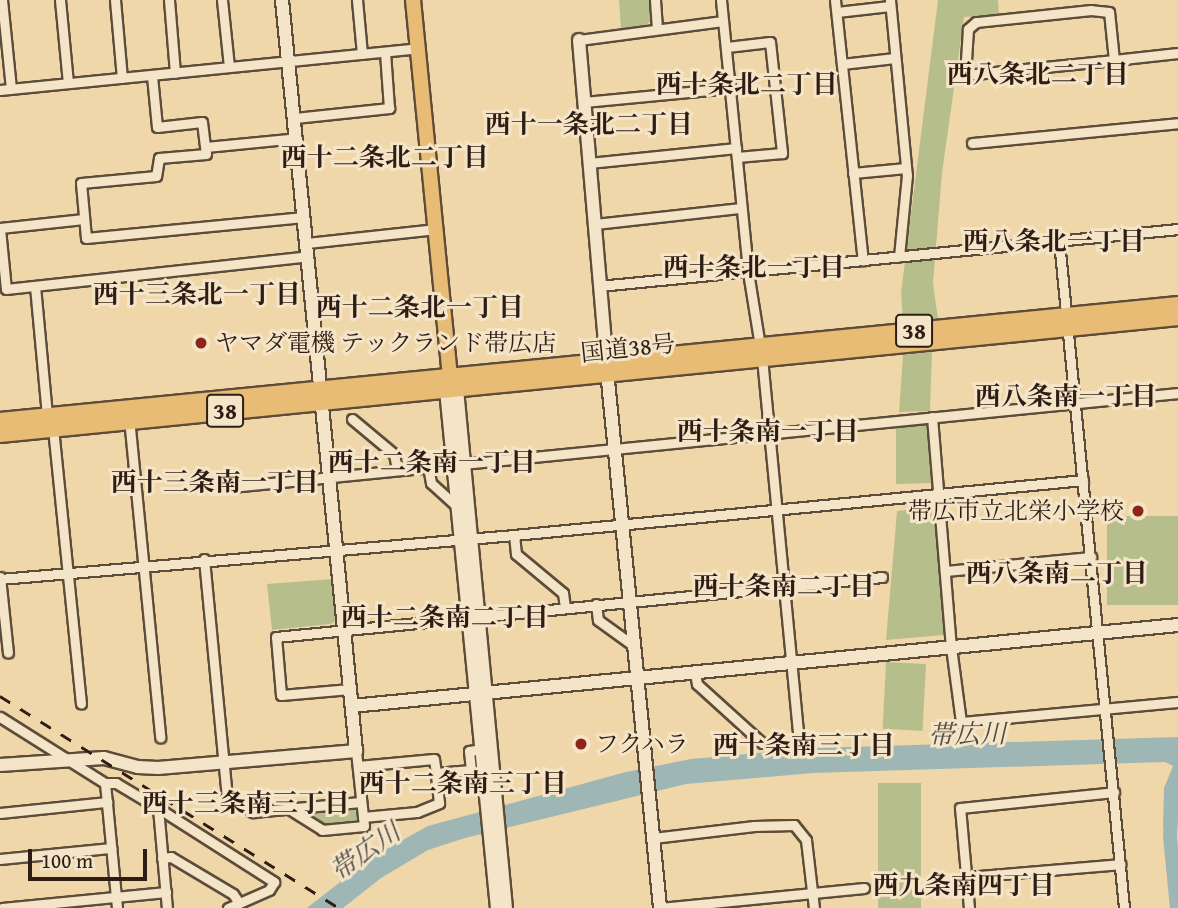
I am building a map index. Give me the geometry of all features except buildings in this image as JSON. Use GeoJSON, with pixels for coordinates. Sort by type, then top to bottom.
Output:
{"type":"FeatureCollection","features":[{"type":"Feature","properties":{"kind":"highway","name":"国道38号"},"geometry":{"type":"LineString","coordinates":[[1068,322],[1178,305]]}},
{"type":"Feature","properties":{"kind":"highway","name":"国道38号"},"geometry":{"type":"LineString","coordinates":[[0,433],[50,422],[128,414],[451,385],[1068,322],[1178,317]]}},
{"type":"Feature","properties":{"kind":"highway","name":"国道38号"},"geometry":{"type":"LineString","coordinates":[[0,421],[50,422]]}},
{"type":"Feature","properties":{"kind":"main road"},"geometry":{"type":"LineString","coordinates":[[413,0],[451,385]]}},
{"type":"Feature","properties":{"kind":"street"},"geometry":{"type":"LineString","coordinates":[[2,0],[1,13],[11,89]]}},
{"type":"Feature","properties":{"kind":"street"},"geometry":{"type":"LineString","coordinates":[[60,0],[68,83]]}},
{"type":"Feature","properties":{"kind":"street"},"geometry":{"type":"LineString","coordinates":[[115,0],[122,78]]}},
{"type":"Feature","properties":{"kind":"street"},"geometry":{"type":"LineString","coordinates":[[169,0],[175,73]]}},
{"type":"Feature","properties":{"kind":"street"},"geometry":{"type":"LineString","coordinates":[[222,0],[229,67]]}},
{"type":"Feature","properties":{"kind":"street"},"geometry":{"type":"LineString","coordinates":[[282,0],[364,826],[322,830],[289,809]]}},
{"type":"Feature","properties":{"kind":"street"},"geometry":{"type":"LineString","coordinates":[[357,0],[362,54]]}},
{"type":"Feature","properties":{"kind":"street"},"geometry":{"type":"LineString","coordinates":[[655,0],[657,28]]}},
{"type":"Feature","properties":{"kind":"street"},"geometry":{"type":"LineString","coordinates":[[721,0],[748,272],[761,352],[786,587],[799,740]]}},
{"type":"Feature","properties":{"kind":"street"},"geometry":{"type":"LineString","coordinates":[[835,0],[863,260]]}},
{"type":"Feature","properties":{"kind":"street"},"geometry":{"type":"LineString","coordinates":[[837,12],[890,3],[906,168],[899,257]]}},
{"type":"Feature","properties":{"kind":"street"},"geometry":{"type":"LineString","coordinates":[[1114,60],[1109,12],[1091,5],[976,22],[968,29],[965,75],[1114,60],[1178,53]]}},
{"type":"Feature","properties":{"kind":"street"},"geometry":{"type":"LineString","coordinates":[[723,21],[579,40],[599,286],[660,908],[741,904],[863,888]]}},
{"type":"Feature","properties":{"kind":"street"},"geometry":{"type":"LineString","coordinates":[[589,163],[736,153],[782,153],[770,42],[727,47]]}},
{"type":"Feature","properties":{"kind":"street"},"geometry":{"type":"LineString","coordinates":[[0,90],[418,48]]}},
{"type":"Feature","properties":{"kind":"street"},"geometry":{"type":"LineString","coordinates":[[295,118],[389,108],[385,52]]}},
{"type":"Feature","properties":{"kind":"street"},"geometry":{"type":"LineString","coordinates":[[842,64],[895,58]]}},
{"type":"Feature","properties":{"kind":"street"},"geometry":{"type":"LineString","coordinates":[[152,76],[157,127],[202,122],[206,154],[159,159],[156,176],[81,183],[86,237],[304,217]]}},
{"type":"Feature","properties":{"kind":"street"},"geometry":{"type":"LineString","coordinates":[[584,102],[730,88]]}},
{"type":"Feature","properties":{"kind":"street"},"geometry":{"type":"LineString","coordinates":[[972,143],[1178,123]]}},
{"type":"Feature","properties":{"kind":"street"},"geometry":{"type":"LineString","coordinates":[[206,146],[296,138]]}},
{"type":"Feature","properties":{"kind":"street"},"geometry":{"type":"LineString","coordinates":[[853,173],[906,168]]}},
{"type":"Feature","properties":{"kind":"street"},"geometry":{"type":"LineString","coordinates":[[595,224],[741,208]]}},
{"type":"Feature","properties":{"kind":"street"},"geometry":{"type":"LineString","coordinates":[[84,219],[0,229],[6,289],[308,256]]}},
{"type":"Feature","properties":{"kind":"street"},"geometry":{"type":"LineString","coordinates":[[307,243],[436,229]]}},
{"type":"Feature","properties":{"kind":"street"},"geometry":{"type":"LineString","coordinates":[[599,286],[1178,229]]}},
{"type":"Feature","properties":{"kind":"street"},"geometry":{"type":"LineString","coordinates":[[1059,241],[1124,908]]}},
{"type":"Feature","properties":{"kind":"street"},"geometry":{"type":"LineString","coordinates":[[35,286],[81,704]]}},
{"type":"Feature","properties":{"kind":"street"},"geometry":{"type":"LineString","coordinates":[[451,385],[495,836],[497,908]]}},
{"type":"Feature","properties":{"kind":"street"},"geometry":{"type":"LineString","coordinates":[[231,487],[1178,393]]}},
{"type":"Feature","properties":{"kind":"street"},"geometry":{"type":"LineString","coordinates":[[128,414],[160,737]]}},
{"type":"Feature","properties":{"kind":"street"},"geometry":{"type":"LineString","coordinates":[[932,417],[951,647],[961,722],[1178,702]]}},
{"type":"Feature","properties":{"kind":"street"},"geometry":{"type":"LineString","coordinates":[[352,419],[394,454],[397,469]]}},
{"type":"Feature","properties":{"kind":"street"},"geometry":{"type":"LineString","coordinates":[[459,463],[459,508],[467,538]]}},
{"type":"Feature","properties":{"kind":"street"},"geometry":{"type":"LineString","coordinates":[[428,466],[431,483],[459,508]]}},
{"type":"Feature","properties":{"kind":"street"},"geometry":{"type":"LineString","coordinates":[[8,653],[0,578],[513,535],[1083,480]]}},
{"type":"Feature","properties":{"kind":"street"},"geometry":{"type":"LineString","coordinates":[[513,535],[516,554],[563,593],[565,608]]}},
{"type":"Feature","properties":{"kind":"street"},"geometry":{"type":"LineString","coordinates":[[945,570],[1091,557]]}},
{"type":"Feature","properties":{"kind":"street"},"geometry":{"type":"LineString","coordinates":[[204,559],[226,796],[253,812],[361,802]]}},
{"type":"Feature","properties":{"kind":"street"},"geometry":{"type":"LineString","coordinates":[[350,689],[281,695],[276,637],[882,577]]}},
{"type":"Feature","properties":{"kind":"street"},"geometry":{"type":"LineString","coordinates":[[597,604],[598,620],[634,646]]}},
{"type":"Feature","properties":{"kind":"street"},"geometry":{"type":"LineString","coordinates":[[352,706],[1178,625]]}},
{"type":"Feature","properties":{"kind":"street"},"geometry":{"type":"LineString","coordinates":[[695,672],[697,684],[762,743]]}},
{"type":"Feature","properties":{"kind":"street"},"geometry":{"type":"LineString","coordinates":[[481,694],[482,749],[492,802]]}},
{"type":"Feature","properties":{"kind":"street"},"geometry":{"type":"LineString","coordinates":[[0,717],[105,783],[116,783],[158,808],[274,882],[269,890],[228,908]]}},
{"type":"Feature","properties":{"kind":"street"},"geometry":{"type":"LineString","coordinates":[[436,773],[471,770],[469,751],[482,749]]}},
{"type":"Feature","properties":{"kind":"street"},"geometry":{"type":"LineString","coordinates":[[0,765],[67,758],[104,758],[138,767],[158,768],[356,751]]}},
{"type":"Feature","properties":{"kind":"street"},"geometry":{"type":"LineString","coordinates":[[358,766],[434,759],[439,803],[417,812],[363,817]]}},
{"type":"Feature","properties":{"kind":"street"},"geometry":{"type":"LineString","coordinates":[[105,783],[117,908]]}},
{"type":"Feature","properties":{"kind":"street"},"geometry":{"type":"LineString","coordinates":[[969,908],[960,808],[1114,792]]}},
{"type":"Feature","properties":{"kind":"street"},"geometry":{"type":"LineString","coordinates":[[0,813],[107,802]]}},
{"type":"Feature","properties":{"kind":"street"},"geometry":{"type":"LineString","coordinates":[[158,808],[167,908]]}},
{"type":"Feature","properties":{"kind":"street"},"geometry":{"type":"LineString","coordinates":[[653,838],[754,826],[794,825],[806,840],[814,908]]}},
{"type":"Feature","properties":{"kind":"street"},"geometry":{"type":"LineString","coordinates":[[495,836],[506,908]]}},
{"type":"Feature","properties":{"kind":"street"},"geometry":{"type":"LineString","coordinates":[[0,859],[111,848]]}},
{"type":"Feature","properties":{"kind":"street"},"geometry":{"type":"LineString","coordinates":[[162,858],[171,857],[233,894],[239,903]]}},
{"type":"Feature","properties":{"kind":"street"},"geometry":{"type":"LineString","coordinates":[[966,877],[1121,864]]}},
{"type":"Feature","properties":{"kind":"street"},"geometry":{"type":"LineString","coordinates":[[2,908],[166,892]]}},
{"type":"Feature","properties":{"kind":"green space"},"geometry":{"type":"Polygon","coordinates":[[[619,0],[651,0],[653,17],[647,25],[621,29],[619,0]]]}},
{"type":"Feature","properties":{"kind":"green space"},"geometry":{"type":"Polygon","coordinates":[[[938,0],[998,0],[999,15],[964,17],[942,173],[933,283],[938,319],[903,321],[901,293],[938,0]]]}},
{"type":"Feature","properties":{"kind":"green space"},"geometry":{"type":"Polygon","coordinates":[[[932,352],[930,411],[899,412],[903,355],[932,352]]]}},
{"type":"Feature","properties":{"kind":"green space"},"geometry":{"type":"Polygon","coordinates":[[[930,424],[935,483],[896,484],[896,427],[930,424]]]}},
{"type":"Feature","properties":{"kind":"green space"},"geometry":{"type":"Polygon","coordinates":[[[936,507],[944,635],[886,640],[897,511],[936,507]]]}},
{"type":"Feature","properties":{"kind":"green space"},"geometry":{"type":"Polygon","coordinates":[[[1107,516],[1178,516],[1178,605],[1107,605],[1107,516]]]}},
{"type":"Feature","properties":{"kind":"green space"},"geometry":{"type":"Polygon","coordinates":[[[333,579],[337,620],[331,624],[272,630],[267,584],[333,579]]]}},
{"type":"Feature","properties":{"kind":"green space"},"geometry":{"type":"Polygon","coordinates":[[[886,662],[926,664],[922,731],[883,729],[886,662]]]}},
{"type":"Feature","properties":{"kind":"green space"},"geometry":{"type":"Polygon","coordinates":[[[878,783],[921,783],[921,908],[878,908],[878,783]]]}},
{"type":"Feature","properties":{"kind":"green space"},"geometry":{"type":"Polygon","coordinates":[[[354,806],[358,818],[354,822],[322,825],[310,818],[310,811],[354,806]]]}},
{"type":"Feature","properties":{"kind":"water"},"geometry":{"type":"Polygon","coordinates":[[[1178,737],[1178,823],[1163,827],[1164,788],[1173,766],[1165,762],[813,773],[686,784],[465,838],[428,850],[381,878],[343,908],[307,908],[372,857],[428,826],[626,772],[691,759],[816,748],[1178,737]]]}},
{"type":"Feature","properties":{"kind":"waterway"},"geometry":{"type":"LineString","coordinates":[[1177,908],[1170,837],[1171,815],[1178,788]]}},
{"type":"Feature","properties":{"kind":"railway"},"geometry":{"type":"LineString","coordinates":[[0,696],[339,908]]}},
{"type":"Feature","properties":{"kind":"place","name":"ヤマダ電機 テックランド帯広店"},"geometry":{"type":"Point","coordinates":[201,343]}},
{"type":"Feature","properties":{"kind":"place","name":"帯広市立北栄小学校"},"geometry":{"type":"Point","coordinates":[1138,511]}},
{"type":"Feature","properties":{"kind":"place","name":"フクハラ"},"geometry":{"type":"Point","coordinates":[581,744]}},
{"type":"Feature","properties":{"kind":"district","name":"西八条北二丁目"},"geometry":{"type":"Point","coordinates":[1038,74]}},
{"type":"Feature","properties":{"kind":"district","name":"西十条北二丁目"},"geometry":{"type":"Point","coordinates":[747,84]}},
{"type":"Feature","properties":{"kind":"district","name":"西十一条北二丁目"},"geometry":{"type":"Point","coordinates":[589,124]}},
{"type":"Feature","properties":{"kind":"district","name":"西十二条北二丁目"},"geometry":{"type":"Point","coordinates":[385,157]}},
{"type":"Feature","properties":{"kind":"district","name":"西八条北一丁目"},"geometry":{"type":"Point","coordinates":[1054,241]}},
{"type":"Feature","properties":{"kind":"district","name":"西十条北一丁目"},"geometry":{"type":"Point","coordinates":[754,267]}},
{"type":"Feature","properties":{"kind":"district","name":"西十三条北一丁目"},"geometry":{"type":"Point","coordinates":[197,294]}},
{"type":"Feature","properties":{"kind":"district","name":"西十二条北一丁目"},"geometry":{"type":"Point","coordinates":[420,307]}},
{"type":"Feature","properties":{"kind":"district","name":"西八条南一丁目"},"geometry":{"type":"Point","coordinates":[1066,396]}},
{"type":"Feature","properties":{"kind":"district","name":"西十条南一丁目"},"geometry":{"type":"Point","coordinates":[768,431]}},
{"type":"Feature","properties":{"kind":"district","name":"西十二条南一丁目"},"geometry":{"type":"Point","coordinates":[432,462]}},
{"type":"Feature","properties":{"kind":"district","name":"西十三条南一丁目"},"geometry":{"type":"Point","coordinates":[215,482]}},
{"type":"Feature","properties":{"kind":"district","name":"西八条南二丁目"},"geometry":{"type":"Point","coordinates":[1057,573]}},
{"type":"Feature","properties":{"kind":"district","name":"西十条南二丁目"},"geometry":{"type":"Point","coordinates":[784,586]}},
{"type":"Feature","properties":{"kind":"district","name":"西十二条南二丁目"},"geometry":{"type":"Point","coordinates":[445,617]}},
{"type":"Feature","properties":{"kind":"district","name":"西十条南三丁目"},"geometry":{"type":"Point","coordinates":[804,745]}},
{"type":"Feature","properties":{"kind":"district","name":"西十二条南三丁目"},"geometry":{"type":"Point","coordinates":[463,783]}},
{"type":"Feature","properties":{"kind":"district","name":"西十三条南三丁目"},"geometry":{"type":"Point","coordinates":[246,803]}},
{"type":"Feature","properties":{"kind":"district","name":"西九条南四丁目"},"geometry":{"type":"Point","coordinates":[964,885]}},
{"type":"Feature","properties":{"kind":"water label","name":"帯広川"},"geometry":{"type":"Point","coordinates":[967,734]}},
{"type":"Feature","properties":{"kind":"water label","name":"帯広川"},"geometry":{"type":"Point","coordinates":[365,851]}}]}
